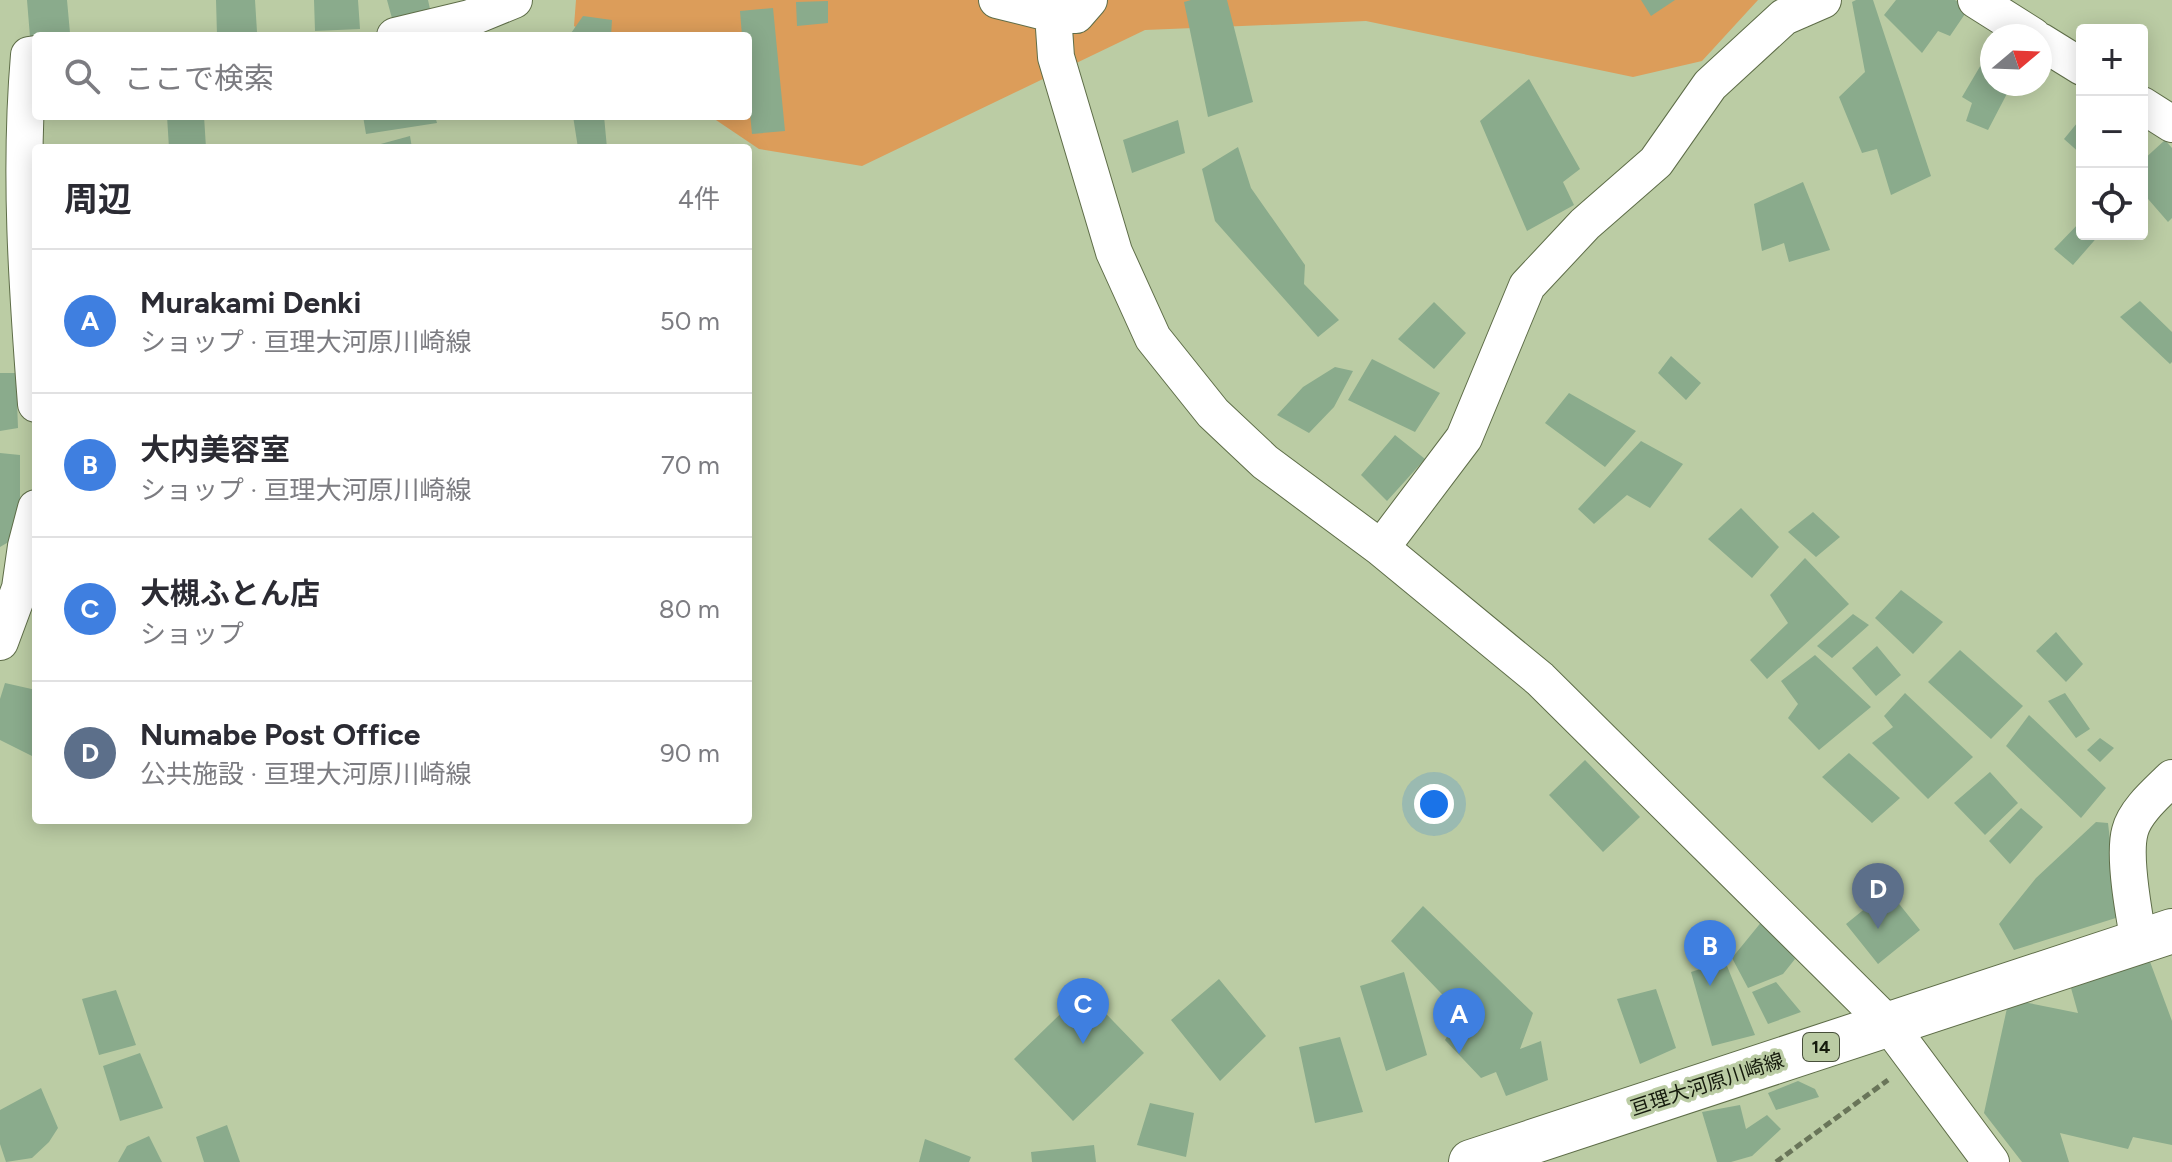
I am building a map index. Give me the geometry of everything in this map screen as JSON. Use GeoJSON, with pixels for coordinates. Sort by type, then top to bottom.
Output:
{"type":"FeatureCollection","features":[{"type":"Feature","properties":{"kind":"main road","name":"亘理大河原川崎線"},"geometry":{"type":"LineString","coordinates":[[1471,1162],[2155,936]]}},
{"type":"Feature","properties":{"kind":"street"},"geometry":{"type":"LineString","coordinates":[[412,32],[470,18],[514,0]]}},
{"type":"Feature","properties":{"kind":"street"},"geometry":{"type":"LineString","coordinates":[[997,0],[1053,14],[1076,15],[1089,0]]}},
{"type":"Feature","properties":{"kind":"street"},"geometry":{"type":"LineString","coordinates":[[1381,548],[1464,438],[1527,286],[1585,224],[1656,162],[1710,85],[1784,17],[1823,0]]}},
{"type":"Feature","properties":{"kind":"street"},"geometry":{"type":"LineString","coordinates":[[1976,0],[2014,24]]}},
{"type":"Feature","properties":{"kind":"street"},"geometry":{"type":"LineString","coordinates":[[1053,14],[1056,57],[1114,252],[1153,338],[1213,413],[1265,462],[1381,548],[1540,679],[1889,1025],[1991,1162]]}},
{"type":"Feature","properties":{"kind":"street"},"geometry":{"type":"LineString","coordinates":[[2052,48],[2076,63]]}},
{"type":"Feature","properties":{"kind":"street"},"geometry":{"type":"LineString","coordinates":[[32,55],[29,55],[22,169],[32,356]]}},
{"type":"Feature","properties":{"kind":"street"},"geometry":{"type":"LineString","coordinates":[[2148,109],[2172,124]]}},
{"type":"Feature","properties":{"kind":"street"},"geometry":{"type":"LineString","coordinates":[[0,642],[20,588],[32,523]]}},
{"type":"Feature","properties":{"kind":"street"},"geometry":{"type":"LineString","coordinates":[[2155,936],[2128,846],[2130,828],[2148,802],[2172,778]]}},
{"type":"Feature","properties":{"kind":"path"},"geometry":{"type":"LineString","coordinates":[[1776,1162],[1914,1060]]}},
{"type":"Feature","properties":{"kind":"shaded area"},"geometry":{"type":"Polygon","coordinates":[[[576,0],[1758,0],[1702,61],[1633,77],[1366,21],[1145,30],[862,166],[759,149],[716,120],[752,120],[752,32],[584,32],[574,26],[576,0]]]}},
{"type":"Feature","properties":{"kind":"building"},"geometry":{"type":"Polygon","coordinates":[[[27,0],[67,0],[70,32],[32,32],[30,37],[27,0]]]}},
{"type":"Feature","properties":{"kind":"building"},"geometry":{"type":"Polygon","coordinates":[[[216,0],[255,0],[257,32],[217,32],[216,0]]]}},
{"type":"Feature","properties":{"kind":"building"},"geometry":{"type":"Polygon","coordinates":[[[314,0],[358,0],[360,29],[315,31],[314,0]]]}},
{"type":"Feature","properties":{"kind":"building"},"geometry":{"type":"Polygon","coordinates":[[[387,0],[428,0],[430,9],[393,22],[387,0]]]}},
{"type":"Feature","properties":{"kind":"building"},"geometry":{"type":"Polygon","coordinates":[[[1227,0],[1253,102],[1208,117],[1184,2],[1227,0]]]}},
{"type":"Feature","properties":{"kind":"building"},"geometry":{"type":"Polygon","coordinates":[[[1641,0],[1675,0],[1651,16],[1641,0]]]}},
{"type":"Feature","properties":{"kind":"building"},"geometry":{"type":"Polygon","coordinates":[[[1873,0],[1931,176],[1891,195],[1877,149],[1862,153],[1839,97],[1865,72],[1852,2],[1873,0]]]}},
{"type":"Feature","properties":{"kind":"building"},"geometry":{"type":"Polygon","coordinates":[[[1896,0],[1955,0],[1969,8],[1950,36],[1938,31],[1922,53],[1884,15],[1896,0]]]}},
{"type":"Feature","properties":{"kind":"building"},"geometry":{"type":"Polygon","coordinates":[[[828,1],[828,23],[797,26],[796,2],[828,1]]]}},
{"type":"Feature","properties":{"kind":"building"},"geometry":{"type":"Polygon","coordinates":[[[773,8],[785,131],[752,134],[752,32],[742,32],[740,11],[773,8]]]}},
{"type":"Feature","properties":{"kind":"building"},"geometry":{"type":"Polygon","coordinates":[[[583,16],[612,20],[611,32],[572,32],[583,16]]]}},
{"type":"Feature","properties":{"kind":"building"},"geometry":{"type":"Polygon","coordinates":[[[1980,66],[1980,96],[2006,96],[1988,130],[1966,121],[1972,103],[1962,97],[1980,66]]]}},
{"type":"Feature","properties":{"kind":"building"},"geometry":{"type":"Polygon","coordinates":[[[1529,79],[1580,169],[1563,182],[1574,205],[1527,231],[1480,121],[1529,79]]]}},
{"type":"Feature","properties":{"kind":"building"},"geometry":{"type":"Polygon","coordinates":[[[167,120],[204,120],[206,144],[169,144],[167,120]]]}},
{"type":"Feature","properties":{"kind":"building"},"geometry":{"type":"Polygon","coordinates":[[[364,120],[436,120],[437,123],[366,134],[364,120]]]}},
{"type":"Feature","properties":{"kind":"building"},"geometry":{"type":"Polygon","coordinates":[[[574,120],[604,120],[607,144],[577,144],[574,120]]]}},
{"type":"Feature","properties":{"kind":"building"},"geometry":{"type":"Polygon","coordinates":[[[1178,120],[1185,153],[1132,173],[1123,140],[1178,120]]]}},
{"type":"Feature","properties":{"kind":"building"},"geometry":{"type":"Polygon","coordinates":[[[2076,124],[2076,150],[2064,139],[2076,124]]]}},
{"type":"Feature","properties":{"kind":"building"},"geometry":{"type":"Polygon","coordinates":[[[410,136],[411,144],[381,144],[410,136]]]}},
{"type":"Feature","properties":{"kind":"building"},"geometry":{"type":"Polygon","coordinates":[[[2165,140],[2172,148],[2172,218],[2168,222],[2148,199],[2148,156],[2165,140]]]}},
{"type":"Feature","properties":{"kind":"building"},"geometry":{"type":"Polygon","coordinates":[[[1238,147],[1251,188],[1305,265],[1304,284],[1339,320],[1318,337],[1215,221],[1202,169],[1238,147]]]}},
{"type":"Feature","properties":{"kind":"building"},"geometry":{"type":"Polygon","coordinates":[[[1803,182],[1830,250],[1789,262],[1784,243],[1762,251],[1754,204],[1803,182]]]}},
{"type":"Feature","properties":{"kind":"building"},"geometry":{"type":"Polygon","coordinates":[[[2076,226],[2076,240],[2095,240],[2073,265],[2054,249],[2076,226]]]}},
{"type":"Feature","properties":{"kind":"building"},"geometry":{"type":"Polygon","coordinates":[[[2140,301],[2172,332],[2170,364],[2120,317],[2140,301]]]}},
{"type":"Feature","properties":{"kind":"building"},"geometry":{"type":"Polygon","coordinates":[[[1434,302],[1466,333],[1434,369],[1398,339],[1434,302]]]}},
{"type":"Feature","properties":{"kind":"building"},"geometry":{"type":"Polygon","coordinates":[[[1671,356],[1701,383],[1686,400],[1658,373],[1671,356]]]}},
{"type":"Feature","properties":{"kind":"building"},"geometry":{"type":"Polygon","coordinates":[[[1372,359],[1440,393],[1415,432],[1348,400],[1372,359]]]}},
{"type":"Feature","properties":{"kind":"building"},"geometry":{"type":"Polygon","coordinates":[[[1335,367],[1353,371],[1334,407],[1309,433],[1277,415],[1303,387],[1335,367]]]}},
{"type":"Feature","properties":{"kind":"building"},"geometry":{"type":"Polygon","coordinates":[[[0,373],[16,373],[18,428],[0,431],[0,373]]]}},
{"type":"Feature","properties":{"kind":"building"},"geometry":{"type":"Polygon","coordinates":[[[1569,393],[1636,431],[1605,467],[1545,423],[1569,393]]]}},
{"type":"Feature","properties":{"kind":"building"},"geometry":{"type":"Polygon","coordinates":[[[1395,435],[1425,459],[1387,501],[1361,475],[1395,435]]]}},
{"type":"Feature","properties":{"kind":"building"},"geometry":{"type":"Polygon","coordinates":[[[1641,441],[1683,464],[1650,508],[1627,495],[1594,524],[1578,509],[1641,441]]]}},
{"type":"Feature","properties":{"kind":"building"},"geometry":{"type":"Polygon","coordinates":[[[0,453],[20,455],[20,499],[12,540],[0,547],[0,453]]]}},
{"type":"Feature","properties":{"kind":"building"},"geometry":{"type":"Polygon","coordinates":[[[1741,508],[1779,547],[1752,578],[1708,539],[1741,508]]]}},
{"type":"Feature","properties":{"kind":"building"},"geometry":{"type":"Polygon","coordinates":[[[1813,512],[1840,537],[1816,557],[1788,532],[1813,512]]]}},
{"type":"Feature","properties":{"kind":"building"},"geometry":{"type":"Polygon","coordinates":[[[1805,558],[1849,604],[1767,679],[1750,660],[1788,623],[1770,595],[1805,558]]]}},
{"type":"Feature","properties":{"kind":"building"},"geometry":{"type":"Polygon","coordinates":[[[1901,590],[1943,622],[1913,654],[1875,618],[1901,590]]]}},
{"type":"Feature","properties":{"kind":"building"},"geometry":{"type":"Polygon","coordinates":[[[1853,614],[1869,625],[1832,658],[1817,646],[1853,614]]]}},
{"type":"Feature","properties":{"kind":"building"},"geometry":{"type":"Polygon","coordinates":[[[2056,632],[2083,664],[2066,682],[2036,651],[2056,632]]]}},
{"type":"Feature","properties":{"kind":"building"},"geometry":{"type":"Polygon","coordinates":[[[1877,646],[1901,675],[1876,696],[1852,668],[1877,646]]]}},
{"type":"Feature","properties":{"kind":"building"},"geometry":{"type":"Polygon","coordinates":[[[1960,650],[2023,706],[1991,739],[1928,682],[1960,650]]]}},
{"type":"Feature","properties":{"kind":"building"},"geometry":{"type":"Polygon","coordinates":[[[1815,655],[1871,707],[1819,750],[1788,718],[1798,704],[1781,681],[1815,655]]]}},
{"type":"Feature","properties":{"kind":"building"},"geometry":{"type":"Polygon","coordinates":[[[5,683],[32,689],[32,756],[0,740],[0,699],[5,683]]]}},
{"type":"Feature","properties":{"kind":"building"},"geometry":{"type":"Polygon","coordinates":[[[1905,693],[1973,757],[1928,799],[1872,743],[1893,727],[1884,716],[1905,693]]]}},
{"type":"Feature","properties":{"kind":"building"},"geometry":{"type":"Polygon","coordinates":[[[2065,693],[2090,729],[2076,738],[2048,701],[2065,693]]]}},
{"type":"Feature","properties":{"kind":"building"},"geometry":{"type":"Polygon","coordinates":[[[2029,715],[2106,788],[2081,818],[2006,746],[2029,715]]]}},
{"type":"Feature","properties":{"kind":"building"},"geometry":{"type":"Polygon","coordinates":[[[2100,738],[2114,748],[2100,762],[2087,750],[2100,738]]]}},
{"type":"Feature","properties":{"kind":"building"},"geometry":{"type":"Polygon","coordinates":[[[1849,753],[1900,798],[1872,823],[1822,777],[1849,753]]]}},
{"type":"Feature","properties":{"kind":"building"},"geometry":{"type":"Polygon","coordinates":[[[1585,760],[1640,817],[1603,852],[1549,795],[1585,760]]]}},
{"type":"Feature","properties":{"kind":"building"},"geometry":{"type":"Polygon","coordinates":[[[1990,772],[2018,803],[1985,835],[1954,803],[1990,772]]]}},
{"type":"Feature","properties":{"kind":"building"},"geometry":{"type":"Polygon","coordinates":[[[2021,808],[2043,827],[2010,864],[1989,841],[2021,808]]]}},
{"type":"Feature","properties":{"kind":"building"},"geometry":{"type":"Polygon","coordinates":[[[2096,822],[2108,823],[2119,917],[2014,950],[1999,924],[2036,878],[2096,822]]]}},
{"type":"Feature","properties":{"kind":"building"},"geometry":{"type":"Polygon","coordinates":[[[1888,890],[1920,930],[1878,964],[1846,924],[1888,890]]]}},
{"type":"Feature","properties":{"kind":"building"},"geometry":{"type":"Polygon","coordinates":[[[1423,906],[1533,1013],[1520,1049],[1541,1041],[1548,1080],[1506,1096],[1496,1072],[1481,1078],[1445,1040],[1461,1014],[1391,941],[1423,906]]]}},
{"type":"Feature","properties":{"kind":"building"},"geometry":{"type":"Polygon","coordinates":[[[1763,920],[1795,959],[1783,974],[1748,988],[1732,958],[1763,920]]]}},
{"type":"Feature","properties":{"kind":"building"},"geometry":{"type":"Polygon","coordinates":[[[2149,959],[2172,1021],[2172,1145],[2133,1137],[2128,1149],[2060,1133],[2069,1162],[2022,1162],[1984,1113],[2009,999],[2078,1013],[2071,988],[2149,959]]]}},
{"type":"Feature","properties":{"kind":"building"},"geometry":{"type":"Polygon","coordinates":[[[1725,961],[1755,1035],[1712,1046],[1691,972],[1725,961]]]}},
{"type":"Feature","properties":{"kind":"building"},"geometry":{"type":"Polygon","coordinates":[[[1404,972],[1427,1055],[1386,1071],[1360,986],[1404,972]]]}},
{"type":"Feature","properties":{"kind":"building"},"geometry":{"type":"Polygon","coordinates":[[[1219,979],[1266,1036],[1220,1081],[1171,1020],[1219,979]]]}},
{"type":"Feature","properties":{"kind":"building"},"geometry":{"type":"Polygon","coordinates":[[[1776,982],[1801,1012],[1768,1024],[1752,992],[1776,982]]]}},
{"type":"Feature","properties":{"kind":"building"},"geometry":{"type":"Polygon","coordinates":[[[1656,989],[1676,1048],[1640,1064],[1617,999],[1656,989]]]}},
{"type":"Feature","properties":{"kind":"building"},"geometry":{"type":"Polygon","coordinates":[[[116,990],[136,1045],[99,1055],[82,999],[116,990]]]}},
{"type":"Feature","properties":{"kind":"building"},"geometry":{"type":"Polygon","coordinates":[[[1084,991],[1144,1053],[1073,1121],[1014,1059],[1084,991]]]}},
{"type":"Feature","properties":{"kind":"building"},"geometry":{"type":"Polygon","coordinates":[[[1340,1037],[1363,1112],[1315,1123],[1299,1047],[1340,1037]]]}},
{"type":"Feature","properties":{"kind":"building"},"geometry":{"type":"Polygon","coordinates":[[[140,1053],[163,1108],[120,1121],[103,1066],[140,1053]]]}},
{"type":"Feature","properties":{"kind":"building"},"geometry":{"type":"Polygon","coordinates":[[[1798,1081],[1815,1089],[1819,1097],[1776,1110],[1768,1093],[1798,1081]]]}},
{"type":"Feature","properties":{"kind":"building"},"geometry":{"type":"Polygon","coordinates":[[[41,1088],[58,1128],[32,1158],[6,1162],[0,1144],[0,1110],[41,1088]]]}},
{"type":"Feature","properties":{"kind":"building"},"geometry":{"type":"Polygon","coordinates":[[[1150,1103],[1194,1113],[1186,1157],[1137,1145],[1150,1103]]]}},
{"type":"Feature","properties":{"kind":"building"},"geometry":{"type":"Polygon","coordinates":[[[1740,1105],[1746,1129],[1767,1115],[1781,1129],[1752,1156],[1717,1162],[1702,1112],[1740,1105]]]}},
{"type":"Feature","properties":{"kind":"building"},"geometry":{"type":"Polygon","coordinates":[[[227,1125],[240,1162],[204,1162],[196,1137],[227,1125]]]}},
{"type":"Feature","properties":{"kind":"building"},"geometry":{"type":"Polygon","coordinates":[[[149,1136],[162,1162],[118,1162],[127,1146],[149,1136]]]}},
{"type":"Feature","properties":{"kind":"building"},"geometry":{"type":"Polygon","coordinates":[[[925,1139],[971,1157],[969,1162],[919,1162],[925,1139]]]}},
{"type":"Feature","properties":{"kind":"building"},"geometry":{"type":"Polygon","coordinates":[[[1094,1145],[1096,1162],[1032,1162],[1031,1152],[1094,1145]]]}},
{"type":"Feature","properties":{"kind":"place","name":"Numabe Post Office"},"geometry":{"type":"Point","coordinates":[1878,929]}},
{"type":"Feature","properties":{"kind":"place","name":"大内美容室"},"geometry":{"type":"Point","coordinates":[1710,986]}},
{"type":"Feature","properties":{"kind":"place","name":"大槻ふとん店"},"geometry":{"type":"Point","coordinates":[1083,1044]}},
{"type":"Feature","properties":{"kind":"place","name":"Murakami Denki"},"geometry":{"type":"Point","coordinates":[1459,1054]}}]}
